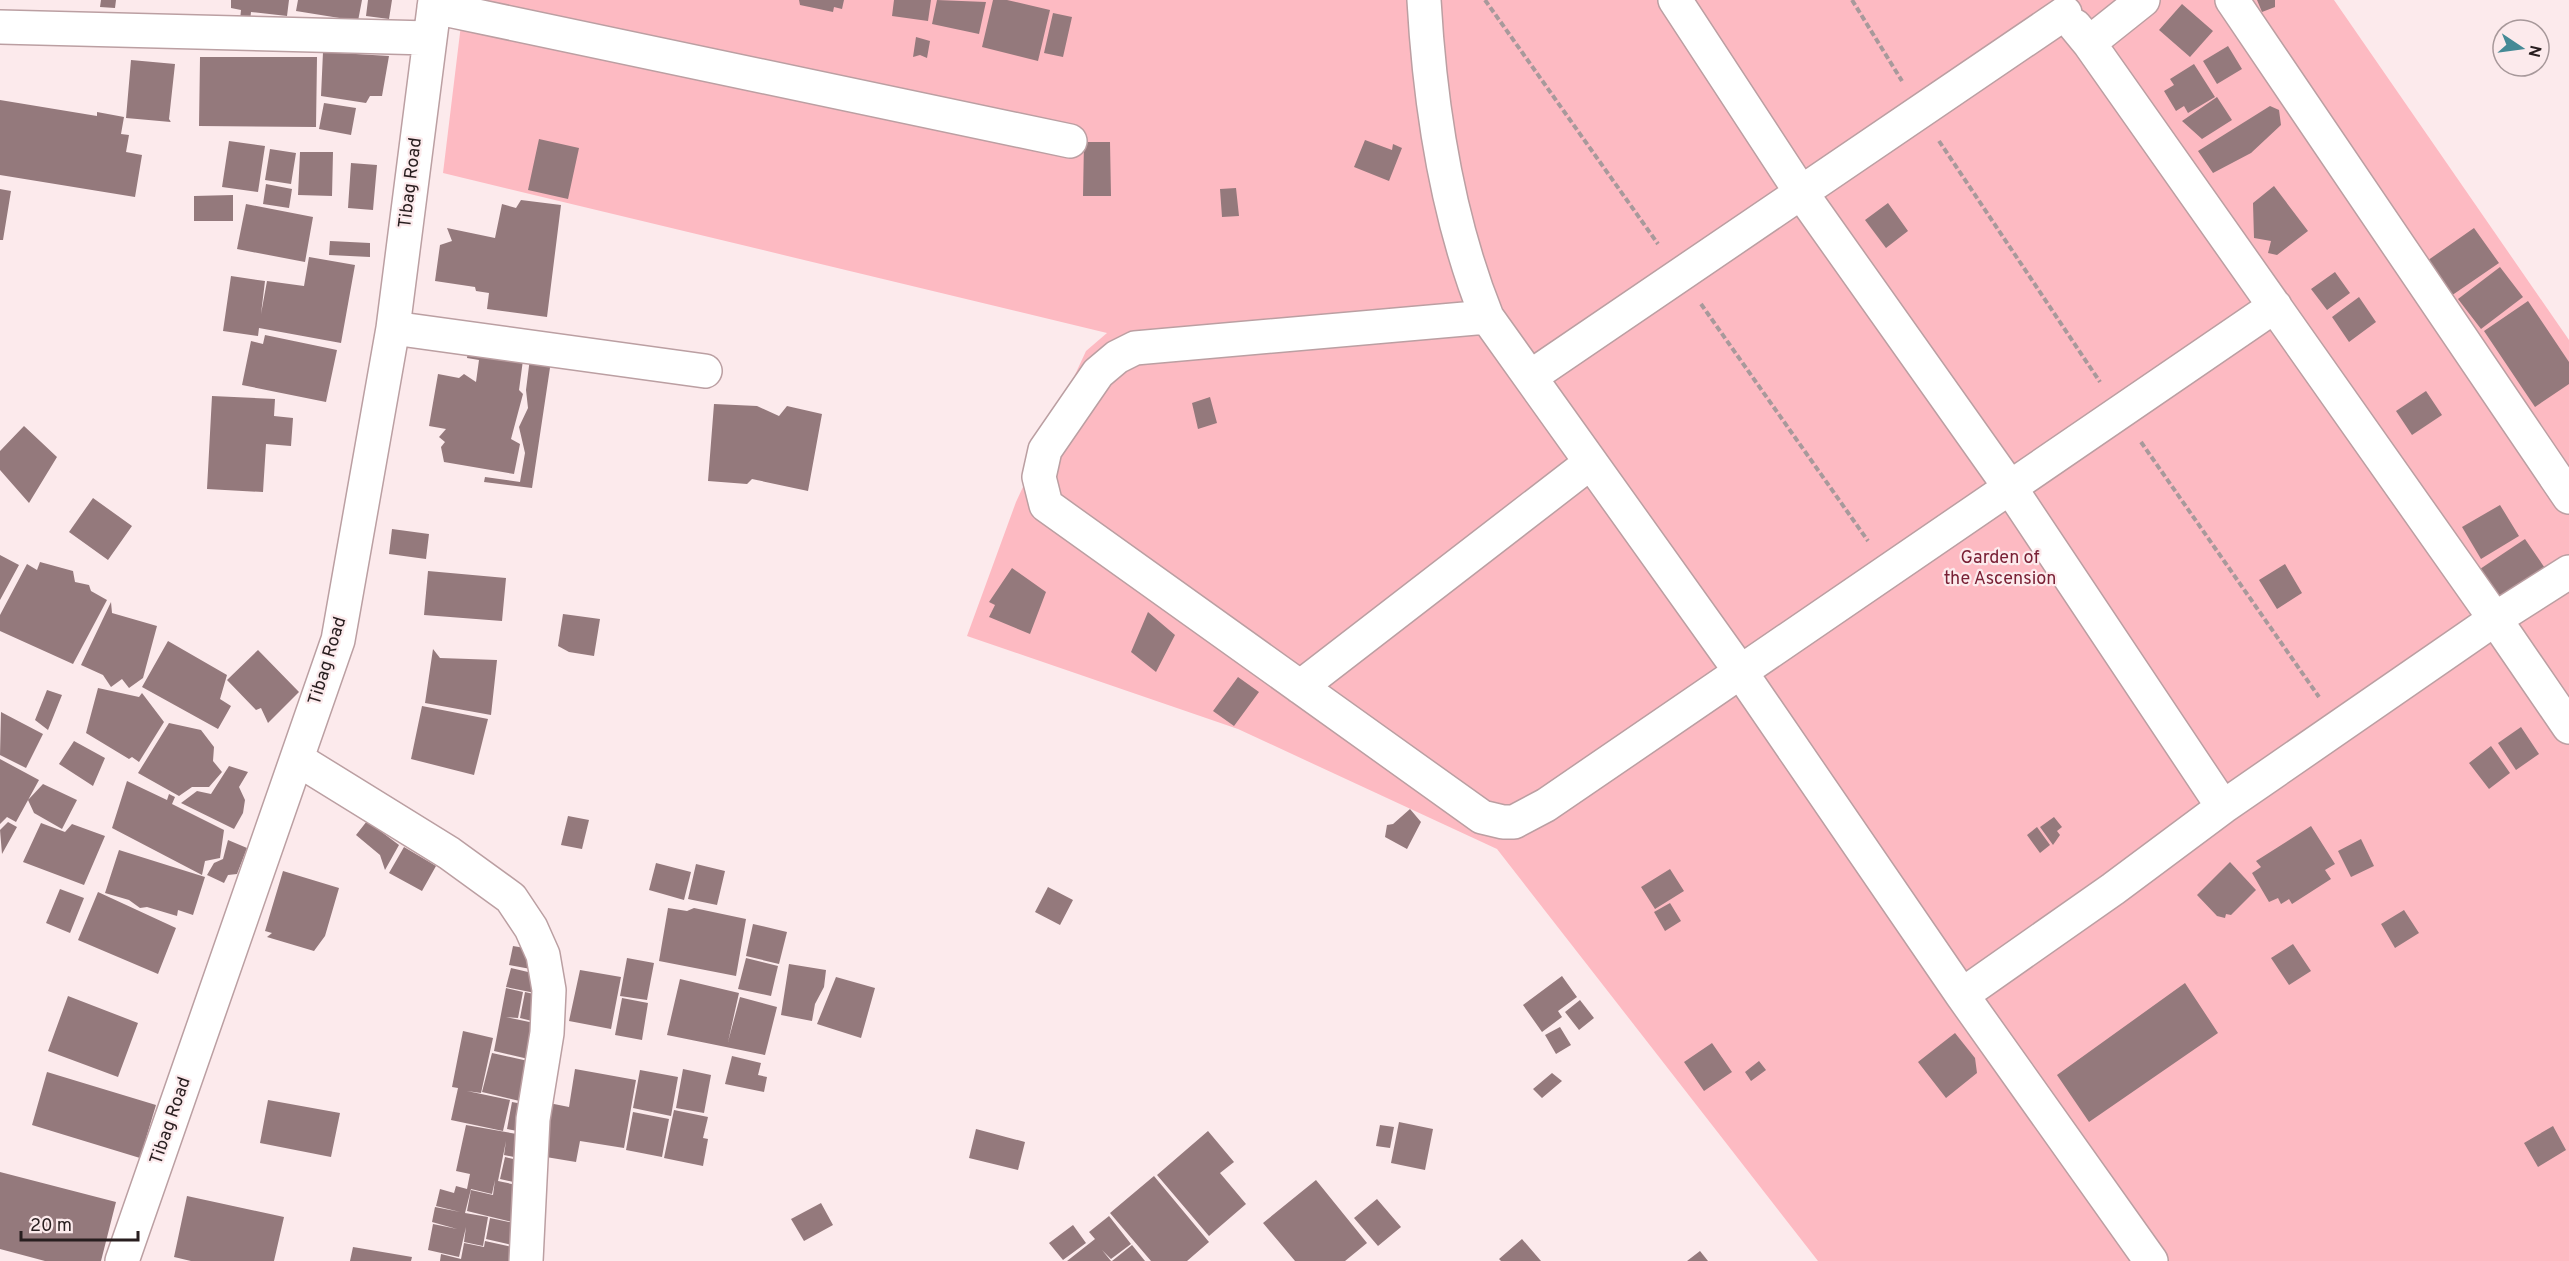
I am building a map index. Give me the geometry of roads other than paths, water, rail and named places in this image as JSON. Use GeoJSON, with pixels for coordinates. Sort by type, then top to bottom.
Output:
{"type":"FeatureCollection","features":[{"type":"Feature","properties":{"kind":"street"},"geometry":{"type":"LineString","coordinates":[[1424,0],[1442,153],[1466,267],[1487,317],[1740,672],[1962,995],[2151,1261]]}},
{"type":"Feature","properties":{"kind":"street"},"geometry":{"type":"LineString","coordinates":[[1675,0],[1800,191],[2009,486],[2223,807]]}},
{"type":"Feature","properties":{"kind":"street"},"geometry":{"type":"LineString","coordinates":[[2089,43],[2143,0]]}},
{"type":"Feature","properties":{"kind":"street"},"geometry":{"type":"LineString","coordinates":[[2232,0],[2569,497]]}},
{"type":"Feature","properties":{"kind":"street"},"geometry":{"type":"LineString","coordinates":[[434,3],[1070,141]]}},
{"type":"Feature","properties":{"kind":"street","name":"Tibag Road"},"geometry":{"type":"LineString","coordinates":[[122,1261],[338,640],[393,328],[434,3]]}},
{"type":"Feature","properties":{"kind":"street"},"geometry":{"type":"LineString","coordinates":[[1530,377],[1920,111],[2060,6],[2089,43],[2275,306],[2569,728]]}},
{"type":"Feature","properties":{"kind":"street"},"geometry":{"type":"LineString","coordinates":[[0,27],[429,38]]}},
{"type":"Feature","properties":{"kind":"street"},"geometry":{"type":"LineString","coordinates":[[1487,317],[1135,348],[1117,357],[1098,373],[1045,450],[1039,477],[1046,505],[1482,817],[1514,822],[1546,806],[1606,767],[2009,486],[2275,306]]}},
{"type":"Feature","properties":{"kind":"street"},"geometry":{"type":"LineString","coordinates":[[393,328],[705,371]]}},
{"type":"Feature","properties":{"kind":"street"},"geometry":{"type":"LineString","coordinates":[[1300,687],[1590,463]]}},
{"type":"Feature","properties":{"kind":"street"},"geometry":{"type":"LineString","coordinates":[[1962,995],[2103,896],[2223,807],[2495,619],[2569,572]]}},
{"type":"Feature","properties":{"kind":"street"},"geometry":{"type":"LineString","coordinates":[[297,759],[449,853],[511,898],[531,928],[543,955],[549,990],[547,1033],[533,1119],[526,1261]]}},
{"type":"Feature","properties":{"kind":"park label","name":"Garden of the Ascension"},"geometry":{"type":"Point","coordinates":[2000,568]}}]}
